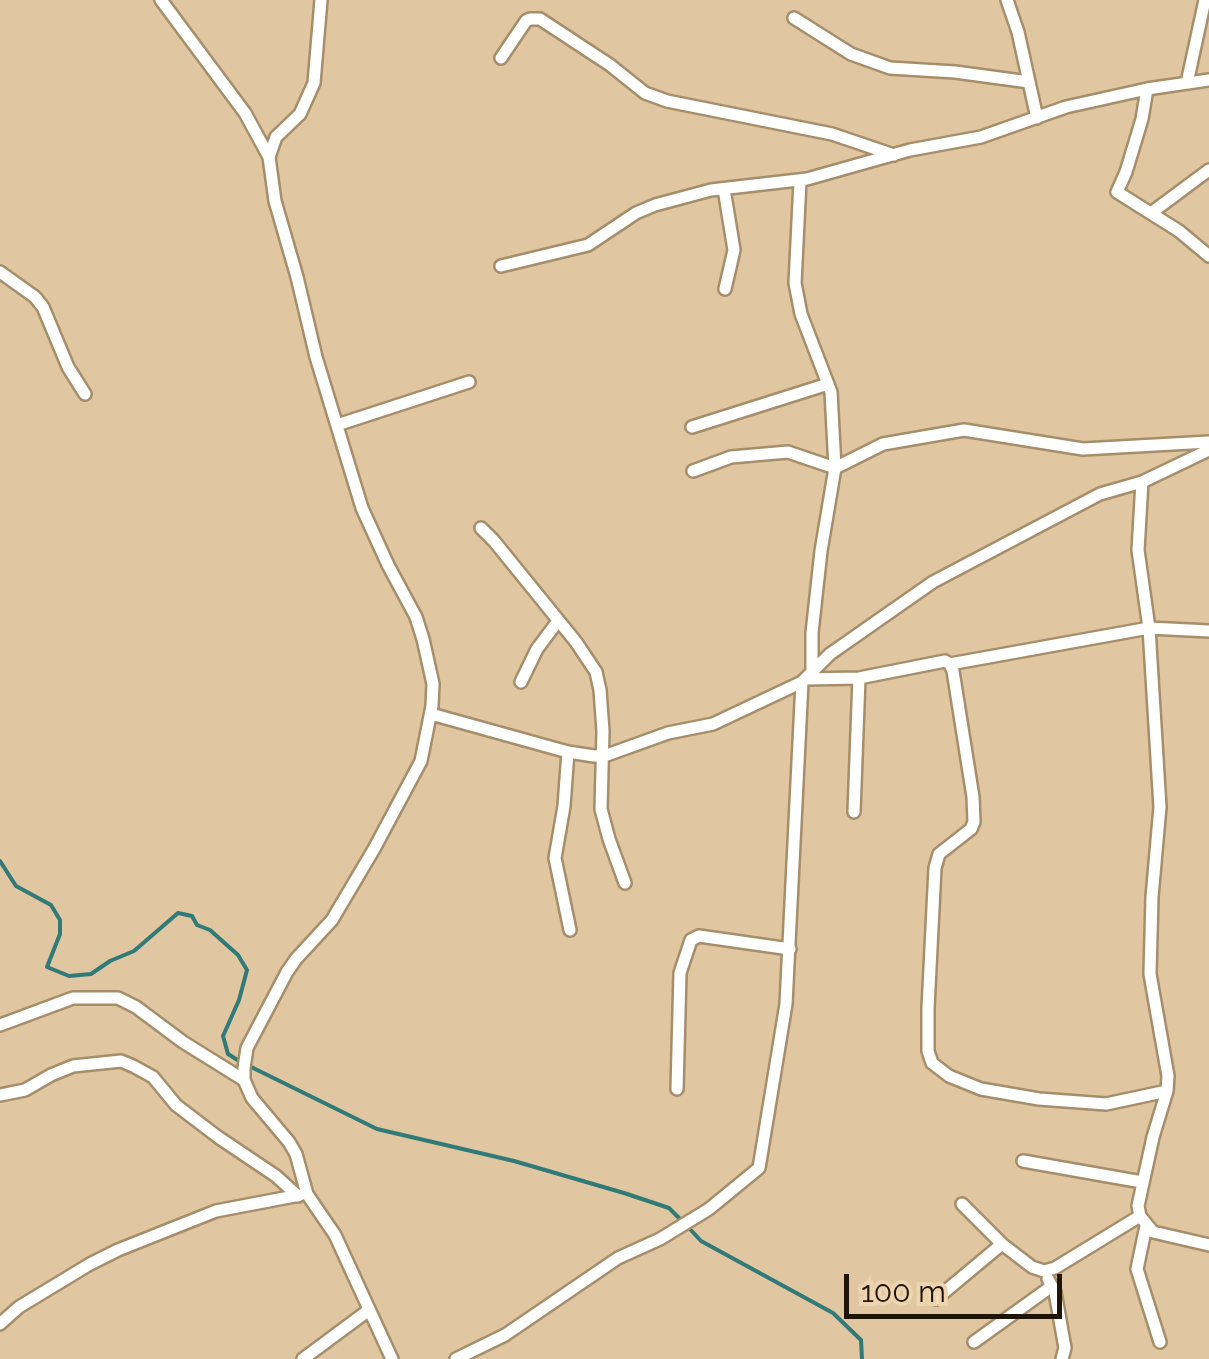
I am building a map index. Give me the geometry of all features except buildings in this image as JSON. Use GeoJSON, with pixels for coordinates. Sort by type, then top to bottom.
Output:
{"type":"FeatureCollection","features":[{"type":"Feature","properties":{"kind":"street"},"geometry":{"type":"LineString","coordinates":[[162,0],[245,113],[269,156],[276,201],[316,357],[362,508],[416,617],[433,684],[421,761],[332,920],[287,972],[248,1048],[244,1080],[252,1098],[296,1154],[302,1195]]}},
{"type":"Feature","properties":{"kind":"street"},"geometry":{"type":"LineString","coordinates":[[269,156],[276,137],[300,114],[314,83],[321,0]]}},
{"type":"Feature","properties":{"kind":"street"},"geometry":{"type":"LineString","coordinates":[[1008,0],[1036,118]]}},
{"type":"Feature","properties":{"kind":"street"},"geometry":{"type":"LineString","coordinates":[[1187,83],[1204,0]]}},
{"type":"Feature","properties":{"kind":"street"},"geometry":{"type":"LineString","coordinates":[[794,18],[851,54],[890,68],[1029,82]]}},
{"type":"Feature","properties":{"kind":"street"},"geometry":{"type":"LineString","coordinates":[[501,58],[526,21],[540,19],[645,93],[667,101],[832,134],[894,155]]}},
{"type":"Feature","properties":{"kind":"street"},"geometry":{"type":"LineString","coordinates":[[501,266],[588,245],[654,205],[724,189],[800,181],[894,155],[966,142],[1066,107],[1209,80]]}},
{"type":"Feature","properties":{"kind":"street"},"geometry":{"type":"LineString","coordinates":[[1147,90],[1142,119],[1117,192],[1179,231],[1209,256]]}},
{"type":"Feature","properties":{"kind":"street"},"geometry":{"type":"LineString","coordinates":[[1150,213],[1209,170]]}},
{"type":"Feature","properties":{"kind":"street"},"geometry":{"type":"LineString","coordinates":[[456,1359],[505,1336],[618,1258],[660,1239],[709,1209],[759,1168],[786,1004],[792,856],[806,678],[835,468],[831,392],[801,314],[794,283],[800,181]]}},
{"type":"Feature","properties":{"kind":"street"},"geometry":{"type":"LineString","coordinates":[[724,189],[734,250],[725,288]]}},
{"type":"Feature","properties":{"kind":"street"},"geometry":{"type":"LineString","coordinates":[[0,272],[35,297],[43,308],[68,367],[85,394]]}},
{"type":"Feature","properties":{"kind":"street"},"geometry":{"type":"LineString","coordinates":[[337,425],[469,382]]}},
{"type":"Feature","properties":{"kind":"street"},"geometry":{"type":"LineString","coordinates":[[692,427],[828,384]]}},
{"type":"Feature","properties":{"kind":"street"},"geometry":{"type":"LineString","coordinates":[[693,470],[731,457],[788,452],[835,468],[883,444],[964,430],[1084,448],[1209,442]]}},
{"type":"Feature","properties":{"kind":"street"},"geometry":{"type":"LineString","coordinates":[[431,714],[568,752],[601,756],[668,733],[713,724],[806,678],[830,654],[933,582],[1100,494],[1142,482],[1209,450]]}},
{"type":"Feature","properties":{"kind":"street"},"geometry":{"type":"LineString","coordinates":[[1142,482],[1138,550],[1149,628],[1160,808],[1150,974],[1165,1055],[1167,1091],[1152,1136],[1138,1206],[1143,1221],[1153,1232],[1209,1246]]}},
{"type":"Feature","properties":{"kind":"street"},"geometry":{"type":"LineString","coordinates":[[481,528],[576,642],[596,672],[603,731],[601,810],[625,882]]}},
{"type":"Feature","properties":{"kind":"street"},"geometry":{"type":"LineString","coordinates":[[521,682],[536,649],[558,621]]}},
{"type":"Feature","properties":{"kind":"street"},"geometry":{"type":"LineString","coordinates":[[806,678],[859,678],[1149,628],[1209,632]]}},
{"type":"Feature","properties":{"kind":"street"},"geometry":{"type":"LineString","coordinates":[[950,664],[974,822],[971,829],[940,854],[935,868],[928,1008],[928,1051],[932,1063],[948,1076],[981,1089],[1039,1099],[1106,1104],[1167,1091]]}},
{"type":"Feature","properties":{"kind":"street"},"geometry":{"type":"LineString","coordinates":[[854,812],[859,678]]}},
{"type":"Feature","properties":{"kind":"street"},"geometry":{"type":"LineString","coordinates":[[568,752],[564,806],[555,849],[570,930]]}},
{"type":"Feature","properties":{"kind":"street"},"geometry":{"type":"LineString","coordinates":[[677,1090],[680,973],[691,940],[699,936],[790,949]]}},
{"type":"Feature","properties":{"kind":"street"},"geometry":{"type":"LineString","coordinates":[[0,1025],[73,998],[118,998],[244,1080]]}},
{"type":"Feature","properties":{"kind":"street"},"geometry":{"type":"LineString","coordinates":[[0,1095],[25,1090],[73,1066],[104,1062],[134,1066],[153,1078],[176,1105],[302,1195],[336,1235],[392,1359]]}},
{"type":"Feature","properties":{"kind":"street"},"geometry":{"type":"LineString","coordinates":[[1023,1161],[1142,1182]]}},
{"type":"Feature","properties":{"kind":"street"},"geometry":{"type":"LineString","coordinates":[[0,1324],[19,1307],[118,1250],[216,1211],[302,1195]]}},
{"type":"Feature","properties":{"kind":"street"},"geometry":{"type":"LineString","coordinates":[[962,1204],[1002,1244],[1032,1267],[1044,1271],[1143,1221]]}},
{"type":"Feature","properties":{"kind":"street"},"geometry":{"type":"LineString","coordinates":[[1143,1221],[1137,1269],[1160,1342]]}},
{"type":"Feature","properties":{"kind":"street"},"geometry":{"type":"LineString","coordinates":[[936,1299],[1002,1244]]}},
{"type":"Feature","properties":{"kind":"street"},"geometry":{"type":"LineString","coordinates":[[1044,1271],[1055,1292],[1065,1348],[1062,1359]]}},
{"type":"Feature","properties":{"kind":"street"},"geometry":{"type":"LineString","coordinates":[[974,1342],[1052,1286]]}},
{"type":"Feature","properties":{"kind":"street"},"geometry":{"type":"LineString","coordinates":[[303,1359],[369,1310]]}},
{"type":"Feature","properties":{"kind":"waterway"},"geometry":{"type":"LineString","coordinates":[[0,861],[16,886],[51,905],[60,920],[60,934],[47,967],[69,976],[91,974],[134,951],[178,913],[192,916],[197,925],[210,930],[238,955],[247,970],[223,1036],[228,1054],[239,1061],[377,1129],[514,1161],[624,1193],[669,1208],[682,1221]]}},
{"type":"Feature","properties":{"kind":"waterway"},"geometry":{"type":"LineString","coordinates":[[689,1228],[701,1241],[833,1313],[861,1340],[862,1359]]}}]}
